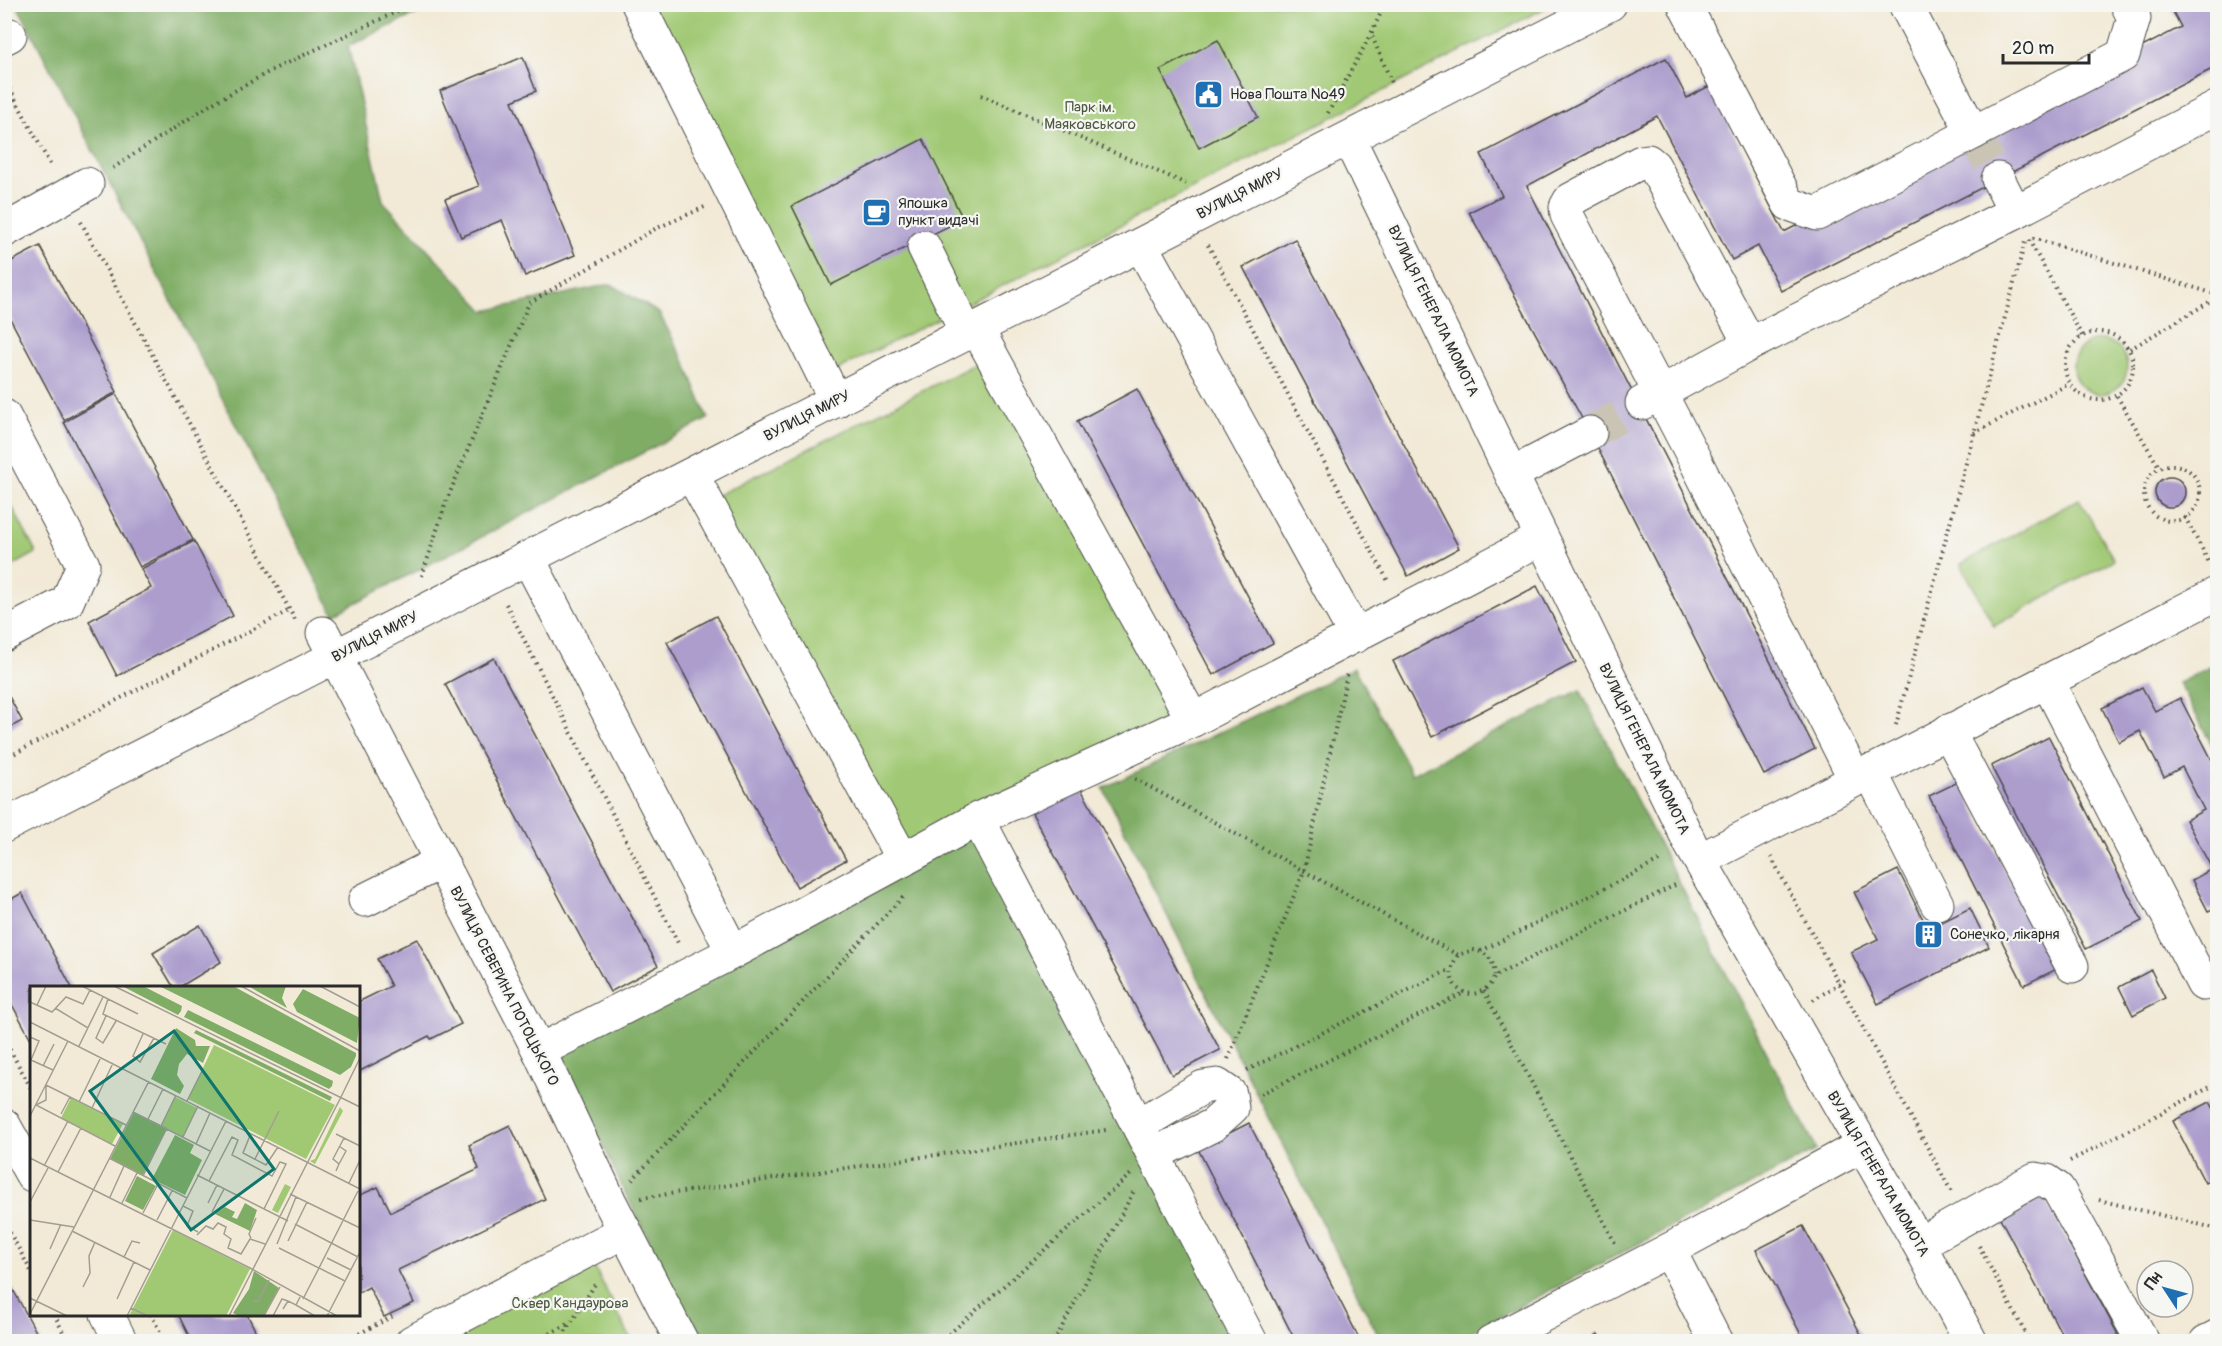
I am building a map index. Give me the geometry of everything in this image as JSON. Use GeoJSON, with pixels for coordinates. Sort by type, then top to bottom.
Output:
{"type":"FeatureCollection","features":[{"type":"Feature","properties":{"kind":"street"},"geometry":{"type":"LineString","coordinates":[[638,4],[836,401]]}},
{"type":"Feature","properties":{"kind":"street","name":"ВУЛИЦЯ МИРУ"},"geometry":{"type":"LineString","coordinates":[[4,826],[320,640],[418,615],[1141,245],[1336,130],[1610,4]]}},
{"type":"Feature","properties":{"kind":"street"},"geometry":{"type":"LineString","coordinates":[[1683,4],[1789,204],[1817,214],[2123,55],[2134,18],[2127,4]]}},
{"type":"Feature","properties":{"kind":"street"},"geometry":{"type":"LineString","coordinates":[[1905,4],[1973,133]]}},
{"type":"Feature","properties":{"kind":"street"},"geometry":{"type":"LineString","coordinates":[[1651,399],[1750,345],[2020,224],[2217,106]]}},
{"type":"Feature","properties":{"kind":"street","name":"ВУЛИЦЯ ГЕНЕРАЛА МОМОТА"},"geometry":{"type":"LineString","coordinates":[[1336,130],[1512,474],[1699,858],[1861,1146],[1919,1244],[1971,1341]]}},
{"type":"Feature","properties":{"kind":"street"},"geometry":{"type":"LineString","coordinates":[[1750,345],[1654,166],[1648,161],[1641,162],[1570,200],[1566,207],[1567,216],[1651,399],[1870,771],[1937,904]]}},
{"type":"Feature","properties":{"kind":"street"},"geometry":{"type":"LineString","coordinates":[[1998,179],[2020,224]]}},
{"type":"Feature","properties":{"kind":"street"},"geometry":{"type":"LineString","coordinates":[[4,231],[77,191]]}},
{"type":"Feature","properties":{"kind":"street"},"geometry":{"type":"LineString","coordinates":[[1141,245],[1356,636]]}},
{"type":"Feature","properties":{"kind":"street"},"geometry":{"type":"LineString","coordinates":[[924,247],[1192,720]]}},
{"type":"Feature","properties":{"kind":"street"},"geometry":{"type":"LineString","coordinates":[[4,416],[83,565],[67,602],[4,635]]}},
{"type":"Feature","properties":{"kind":"street"},"geometry":{"type":"LineString","coordinates":[[1512,474],[1590,433]]}},
{"type":"Feature","properties":{"kind":"street"},"geometry":{"type":"LineString","coordinates":[[692,474],[903,860]]}},
{"type":"Feature","properties":{"kind":"street"},"geometry":{"type":"LineString","coordinates":[[539,1051],[733,952],[978,819],[1192,720],[1542,538]]}},
{"type":"Feature","properties":{"kind":"street"},"geometry":{"type":"LineString","coordinates":[[528,558],[733,952]]}},
{"type":"Feature","properties":{"kind":"street"},"geometry":{"type":"LineString","coordinates":[[1699,858],[2047,681],[2214,579]]}},
{"type":"Feature","properties":{"kind":"street","name":"ВУЛИЦЯ СЕВЕРИНА ПОТОЦЬКОГО"},"geometry":{"type":"LineString","coordinates":[[320,640],[441,862],[539,1051],[610,1202],[682,1341]]}},
{"type":"Feature","properties":{"kind":"street"},"geometry":{"type":"LineString","coordinates":[[2047,681],[2203,984]]}},
{"type":"Feature","properties":{"kind":"street"},"geometry":{"type":"LineString","coordinates":[[1948,731],[2072,966]]}},
{"type":"Feature","properties":{"kind":"street"},"geometry":{"type":"LineString","coordinates":[[978,819],[1251,1341]]}},
{"type":"Feature","properties":{"kind":"street"},"geometry":{"type":"LineString","coordinates":[[365,900],[441,862]]}},
{"type":"Feature","properties":{"kind":"street"},"geometry":{"type":"LineString","coordinates":[[1139,1125],[1203,1087],[1225,1096],[1213,1125],[1154,1154]]}},
{"type":"Feature","properties":{"kind":"street"},"geometry":{"type":"LineString","coordinates":[[4,1125],[30,1171]]}},
{"type":"Feature","properties":{"kind":"street"},"geometry":{"type":"LineString","coordinates":[[1491,1341],[1669,1250],[1861,1146]]}},
{"type":"Feature","properties":{"kind":"street"},"geometry":{"type":"LineString","coordinates":[[1919,1244],[2047,1184],[2143,1341]]}},
{"type":"Feature","properties":{"kind":"street"},"geometry":{"type":"LineString","coordinates":[[412,1341],[625,1231]]}},
{"type":"Feature","properties":{"kind":"street"},"geometry":{"type":"LineString","coordinates":[[1669,1250],[1716,1341]]}},
{"type":"Feature","properties":{"kind":"street"},"geometry":{"type":"LineString","coordinates":[[108,1316],[121,1341]]}},
{"type":"Feature","properties":{"kind":"street"},"geometry":{"type":"LineString","coordinates":[[2206,1341],[2217,1336]]}},
{"type":"Feature","properties":{"kind":"path"},"geometry":{"type":"LineString","coordinates":[[77,191],[213,103],[274,69],[413,4]]}},
{"type":"Feature","properties":{"kind":"path"},"geometry":{"type":"LineString","coordinates":[[1336,130],[1371,34],[1385,4]]}},
{"type":"Feature","properties":{"kind":"path"},"geometry":{"type":"LineString","coordinates":[[1371,34],[1393,85]]}},
{"type":"Feature","properties":{"kind":"path"},"geometry":{"type":"LineString","coordinates":[[4,78],[77,191],[290,610],[320,640]]}},
{"type":"Feature","properties":{"kind":"path"},"geometry":{"type":"LineString","coordinates":[[981,95],[1194,187]]}},
{"type":"Feature","properties":{"kind":"path"},"geometry":{"type":"LineString","coordinates":[[418,615],[420,585],[446,502],[529,303],[656,229],[733,195]]}},
{"type":"Feature","properties":{"kind":"path"},"geometry":{"type":"LineString","coordinates":[[2020,224],[2217,296]]}},
{"type":"Feature","properties":{"kind":"path"},"geometry":{"type":"LineString","coordinates":[[2020,224],[2082,336]]}},
{"type":"Feature","properties":{"kind":"path"},"geometry":{"type":"LineString","coordinates":[[1870,771],[1974,433],[2020,224]]}},
{"type":"Feature","properties":{"kind":"path"},"geometry":{"type":"LineString","coordinates":[[1208,245],[1405,611]]}},
{"type":"Feature","properties":{"kind":"path"},"geometry":{"type":"LineString","coordinates":[[2130,349],[2217,296]]}},
{"type":"Feature","properties":{"kind":"path"},"geometry":{"type":"LineString","coordinates":[[2095,332],[2109,332],[2121,339],[2130,349],[2134,362],[2133,375],[2127,387],[2117,396],[2104,401],[2090,400],[2078,394],[2069,384],[2065,371],[2066,357],[2072,345],[2082,336],[2095,332]]}},
{"type":"Feature","properties":{"kind":"path"},"geometry":{"type":"LineString","coordinates":[[1974,433],[2069,384]]}},
{"type":"Feature","properties":{"kind":"path"},"geometry":{"type":"LineString","coordinates":[[2117,396],[2159,467]]}},
{"type":"Feature","properties":{"kind":"path"},"geometry":{"type":"LineString","coordinates":[[2173,464],[2183,466],[2196,478],[2200,496],[2193,512],[2177,520],[2159,518],[2146,506],[2144,486],[2148,477],[2159,467],[2173,464]]}},
{"type":"Feature","properties":{"kind":"path"},"geometry":{"type":"LineString","coordinates":[[2185,517],[2214,579]]}},
{"type":"Feature","properties":{"kind":"path"},"geometry":{"type":"LineString","coordinates":[[506,603],[693,971]]}},
{"type":"Feature","properties":{"kind":"path"},"geometry":{"type":"LineString","coordinates":[[4,759],[290,610]]}},
{"type":"Feature","properties":{"kind":"path"},"geometry":{"type":"LineString","coordinates":[[1225,1096],[1304,871],[1356,636]]}},
{"type":"Feature","properties":{"kind":"path"},"geometry":{"type":"LineString","coordinates":[[1102,762],[1458,956]]}},
{"type":"Feature","properties":{"kind":"path"},"geometry":{"type":"LineString","coordinates":[[1757,830],[1956,1201]]}},
{"type":"Feature","properties":{"kind":"path"},"geometry":{"type":"LineString","coordinates":[[1225,1096],[1451,969],[1458,956],[1465,951],[1481,951],[1699,858]]}},
{"type":"Feature","properties":{"kind":"path"},"geometry":{"type":"LineString","coordinates":[[1225,1096],[1465,993],[1484,991],[1495,976],[1699,858]]}},
{"type":"Feature","properties":{"kind":"path"},"geometry":{"type":"LineString","coordinates":[[610,1202],[904,896]]}},
{"type":"Feature","properties":{"kind":"path"},"geometry":{"type":"LineString","coordinates":[[1481,951],[1492,961],[1495,976]]}},
{"type":"Feature","properties":{"kind":"path"},"geometry":{"type":"LineString","coordinates":[[1451,969],[1452,979],[1465,993]]}},
{"type":"Feature","properties":{"kind":"path"},"geometry":{"type":"LineString","coordinates":[[1484,991],[1630,1270]]}},
{"type":"Feature","properties":{"kind":"path"},"geometry":{"type":"LineString","coordinates":[[4,1039],[30,1086]]}},
{"type":"Feature","properties":{"kind":"path"},"geometry":{"type":"LineString","coordinates":[[2047,1184],[2217,1083]]}},
{"type":"Feature","properties":{"kind":"path"},"geometry":{"type":"LineString","coordinates":[[610,1202],[1139,1125]]}},
{"type":"Feature","properties":{"kind":"path"},"geometry":{"type":"LineString","coordinates":[[940,1341],[1154,1154]]}},
{"type":"Feature","properties":{"kind":"path"},"geometry":{"type":"LineString","coordinates":[[1054,1341],[1154,1154]]}},
{"type":"Feature","properties":{"kind":"path"},"geometry":{"type":"LineString","coordinates":[[2047,1184],[2217,1229]]}},
{"type":"Feature","properties":{"kind":"path"},"geometry":{"type":"LineString","coordinates":[[4,1222],[30,1269]]}},
{"type":"Feature","properties":{"kind":"path"},"geometry":{"type":"LineString","coordinates":[[1976,1239],[2030,1341]]}},
{"type":"Feature","properties":{"kind":"path"},"geometry":{"type":"LineString","coordinates":[[559,1341],[600,1276]]}},
{"type":"Feature","properties":{"kind":"path"},"geometry":{"type":"LineString","coordinates":[[55,1316],[68,1341]]}},
{"type":"Feature","properties":{"kind":"path"},"geometry":{"type":"LineString","coordinates":[[152,1316],[165,1341]]}},
{"type":"Feature","properties":{"kind":"path"},"geometry":{"type":"LineString","coordinates":[[534,1341],[570,1323]]}},
{"type":"Feature","properties":{"kind":"green space"},"geometry":{"type":"Polygon","coordinates":[[[17,5],[435,5],[348,46],[383,201],[485,311],[611,284],[659,313],[686,364],[708,419],[334,614],[17,5]]]}},
{"type":"Feature","properties":{"kind":"green space","name":"Парк ім. Маяковського"},"geometry":{"type":"Polygon","coordinates":[[[638,5],[1551,5],[824,377],[638,5]]]}},
{"type":"Feature","properties":{"kind":"green space"},"geometry":{"type":"Polygon","coordinates":[[[2100,340],[2110,342],[2119,348],[2125,357],[2127,367],[2125,377],[2119,386],[2110,392],[2100,394],[2090,392],[2081,386],[2075,377],[2073,367],[2075,357],[2081,348],[2090,342],[2100,340]]]}},
{"type":"Feature","properties":{"kind":"green space"},"geometry":{"type":"Polygon","coordinates":[[[991,356],[1193,720],[903,860],[706,501],[991,356]]]}},
{"type":"Feature","properties":{"kind":"green space"},"geometry":{"type":"Polygon","coordinates":[[[5,493],[36,553],[4,570],[5,493]]]}},
{"type":"Feature","properties":{"kind":"green space"},"geometry":{"type":"Polygon","coordinates":[[[2079,499],[2114,560],[1994,626],[1961,564],[2079,499]]]}},
{"type":"Feature","properties":{"kind":"green space"},"geometry":{"type":"Polygon","coordinates":[[[2217,663],[2217,744],[2213,747],[2179,683],[2217,663]]]}},
{"type":"Feature","properties":{"kind":"green space"},"geometry":{"type":"Polygon","coordinates":[[[1354,668],[1412,774],[1580,690],[1817,1150],[1454,1341],[1381,1341],[1103,788],[1354,668]]]}},
{"type":"Feature","properties":{"kind":"green space"},"geometry":{"type":"Polygon","coordinates":[[[978,819],[1251,1341],[700,1341],[623,1189],[556,1043],[978,819]]]}},
{"type":"Feature","properties":{"kind":"green space","name":"Сквер Кандаурова"},"geometry":{"type":"Polygon","coordinates":[[[586,1251],[632,1341],[412,1342],[586,1251]]]}},
{"type":"Feature","properties":{"kind":"building"},"geometry":{"type":"Polygon","coordinates":[[[2169,4],[2218,4],[2218,11],[2211,15],[2218,27],[2218,66],[1781,291],[1758,246],[1732,260],[1657,116],[1527,186],[1815,749],[1764,775],[1590,433],[1469,212],[1502,196],[1481,154],[1666,58],[1687,98],[1709,86],[1784,232],[2181,27],[2169,4]]]}},
{"type":"Feature","properties":{"kind":"building","name":"Нова Пошта №49"},"geometry":{"type":"Polygon","coordinates":[[[1218,40],[1258,117],[1199,148],[1160,70],[1218,40]]]}},
{"type":"Feature","properties":{"kind":"building"},"geometry":{"type":"Polygon","coordinates":[[[523,57],[536,91],[512,101],[575,255],[525,276],[502,220],[461,237],[445,199],[479,186],[440,91],[523,57]]]}},
{"type":"Feature","properties":{"kind":"building","name":"Япошка пункт видачі"},"geometry":{"type":"Polygon","coordinates":[[[923,139],[963,219],[831,285],[792,206],[923,139]]]}},
{"type":"Feature","properties":{"kind":"building"},"geometry":{"type":"Polygon","coordinates":[[[1295,239],[1459,548],[1408,576],[1243,267],[1295,239]]]}},
{"type":"Feature","properties":{"kind":"building"},"geometry":{"type":"Polygon","coordinates":[[[40,246],[117,392],[64,420],[4,307],[4,265],[40,246]]]}},
{"type":"Feature","properties":{"kind":"building"},"geometry":{"type":"Polygon","coordinates":[[[1137,389],[1273,643],[1213,675],[1077,421],[1137,389]]]}},
{"type":"Feature","properties":{"kind":"building"},"geometry":{"type":"Polygon","coordinates":[[[116,394],[193,540],[140,567],[64,422],[116,394]]]}},
{"type":"Feature","properties":{"kind":"building"},"geometry":{"type":"Polygon","coordinates":[[[2170,477],[2181,481],[2185,492],[2181,503],[2170,507],[2159,503],[2155,492],[2159,481],[2170,477]]]}},
{"type":"Feature","properties":{"kind":"building"},"geometry":{"type":"Polygon","coordinates":[[[194,541],[233,616],[117,676],[89,621],[151,588],[141,569],[194,541]]]}},
{"type":"Feature","properties":{"kind":"building"},"geometry":{"type":"Polygon","coordinates":[[[1537,586],[1576,662],[1432,737],[1393,661],[1537,586]]]}},
{"type":"Feature","properties":{"kind":"building"},"geometry":{"type":"Polygon","coordinates":[[[716,616],[846,860],[797,887],[667,642],[716,616]]]}},
{"type":"Feature","properties":{"kind":"building"},"geometry":{"type":"Polygon","coordinates":[[[494,658],[658,966],[610,992],[445,684],[494,658]]]}},
{"type":"Feature","properties":{"kind":"building"},"geometry":{"type":"Polygon","coordinates":[[[4,687],[22,721],[4,731],[4,687]]]}},
{"type":"Feature","properties":{"kind":"building"},"geometry":{"type":"Polygon","coordinates":[[[2142,687],[2155,711],[2180,698],[2213,762],[2218,759],[2218,907],[2208,911],[2192,880],[2212,869],[2186,820],[2204,810],[2182,767],[2164,777],[2140,731],[2119,742],[2102,708],[2142,687]]]}},
{"type":"Feature","properties":{"kind":"building"},"geometry":{"type":"Polygon","coordinates":[[[2049,737],[2142,921],[2086,949],[1991,766],[2049,737]]]}},
{"type":"Feature","properties":{"kind":"building"},"geometry":{"type":"Polygon","coordinates":[[[1960,781],[2055,970],[2024,985],[1929,796],[1960,781]]]}},
{"type":"Feature","properties":{"kind":"building"},"geometry":{"type":"Polygon","coordinates":[[[1079,785],[1220,1050],[1172,1075],[1031,811],[1079,785]]]}},
{"type":"Feature","properties":{"kind":"building","name":"Сонечко, лікарня"},"geometry":{"type":"Polygon","coordinates":[[[1898,870],[1928,929],[1970,908],[1989,947],[1878,1004],[1851,952],[1878,939],[1854,892],[1898,870]]]}},
{"type":"Feature","properties":{"kind":"building"},"geometry":{"type":"Polygon","coordinates":[[[22,893],[71,986],[30,986],[30,1037],[4,990],[4,903],[22,893]]]}},
{"type":"Feature","properties":{"kind":"building"},"geometry":{"type":"Polygon","coordinates":[[[200,925],[221,962],[181,986],[173,986],[153,953],[200,925]]]}},
{"type":"Feature","properties":{"kind":"building"},"geometry":{"type":"Polygon","coordinates":[[[417,939],[461,1024],[431,1039],[429,1036],[360,1071],[360,1001],[391,986],[377,959],[417,939]]]}},
{"type":"Feature","properties":{"kind":"building"},"geometry":{"type":"Polygon","coordinates":[[[2151,970],[2165,998],[2133,1015],[2119,987],[2151,970]]]}},
{"type":"Feature","properties":{"kind":"building"},"geometry":{"type":"Polygon","coordinates":[[[2210,1102],[2218,1116],[2218,1176],[2205,1183],[2173,1121],[2210,1102]]]}},
{"type":"Feature","properties":{"kind":"building"},"geometry":{"type":"Polygon","coordinates":[[[1249,1123],[1361,1342],[1296,1342],[1198,1149],[1249,1123]]]}},
{"type":"Feature","properties":{"kind":"building"},"geometry":{"type":"Polygon","coordinates":[[[510,1125],[545,1199],[398,1270],[414,1303],[384,1317],[369,1287],[360,1292],[360,1195],[378,1187],[391,1212],[479,1169],[469,1145],[510,1125]]]}},
{"type":"Feature","properties":{"kind":"building"},"geometry":{"type":"Polygon","coordinates":[[[2042,1193],[2122,1342],[2066,1342],[1999,1216],[2042,1193]]]}},
{"type":"Feature","properties":{"kind":"building"},"geometry":{"type":"Polygon","coordinates":[[[1803,1226],[1865,1342],[1805,1342],[1756,1250],[1803,1226]]]}},
{"type":"Feature","properties":{"kind":"building"},"geometry":{"type":"Polygon","coordinates":[[[4,1273],[34,1328],[41,1342],[4,1342],[4,1273]]]}},
{"type":"Feature","properties":{"kind":"building"},"geometry":{"type":"Polygon","coordinates":[[[179,1316],[248,1316],[261,1342],[192,1342],[179,1316]]]}},
{"type":"Feature","properties":{"kind":"building"},"geometry":{"type":"Polygon","coordinates":[[[1598,1334],[1602,1342],[1585,1342],[1598,1334]]]}},
{"type":"Feature","properties":{"kind":"tunnel"},"geometry":{"type":"LineString","coordinates":[[1973,133],[1998,179]]}},
{"type":"Feature","properties":{"kind":"tunnel"},"geometry":{"type":"LineString","coordinates":[[1590,433],[1641,404]]}},
{"type":"Feature","properties":{"kind":"place","name":"Нова Пошта №49"},"geometry":{"type":"Point","coordinates":[1209,94]}},
{"type":"Feature","properties":{"kind":"place","name":"Япошка пункт видачі"},"geometry":{"type":"Point","coordinates":[877,212]}},
{"type":"Feature","properties":{"kind":"place","name":"Сонечко, лікарня"},"geometry":{"type":"Point","coordinates":[1929,934]}}]}
